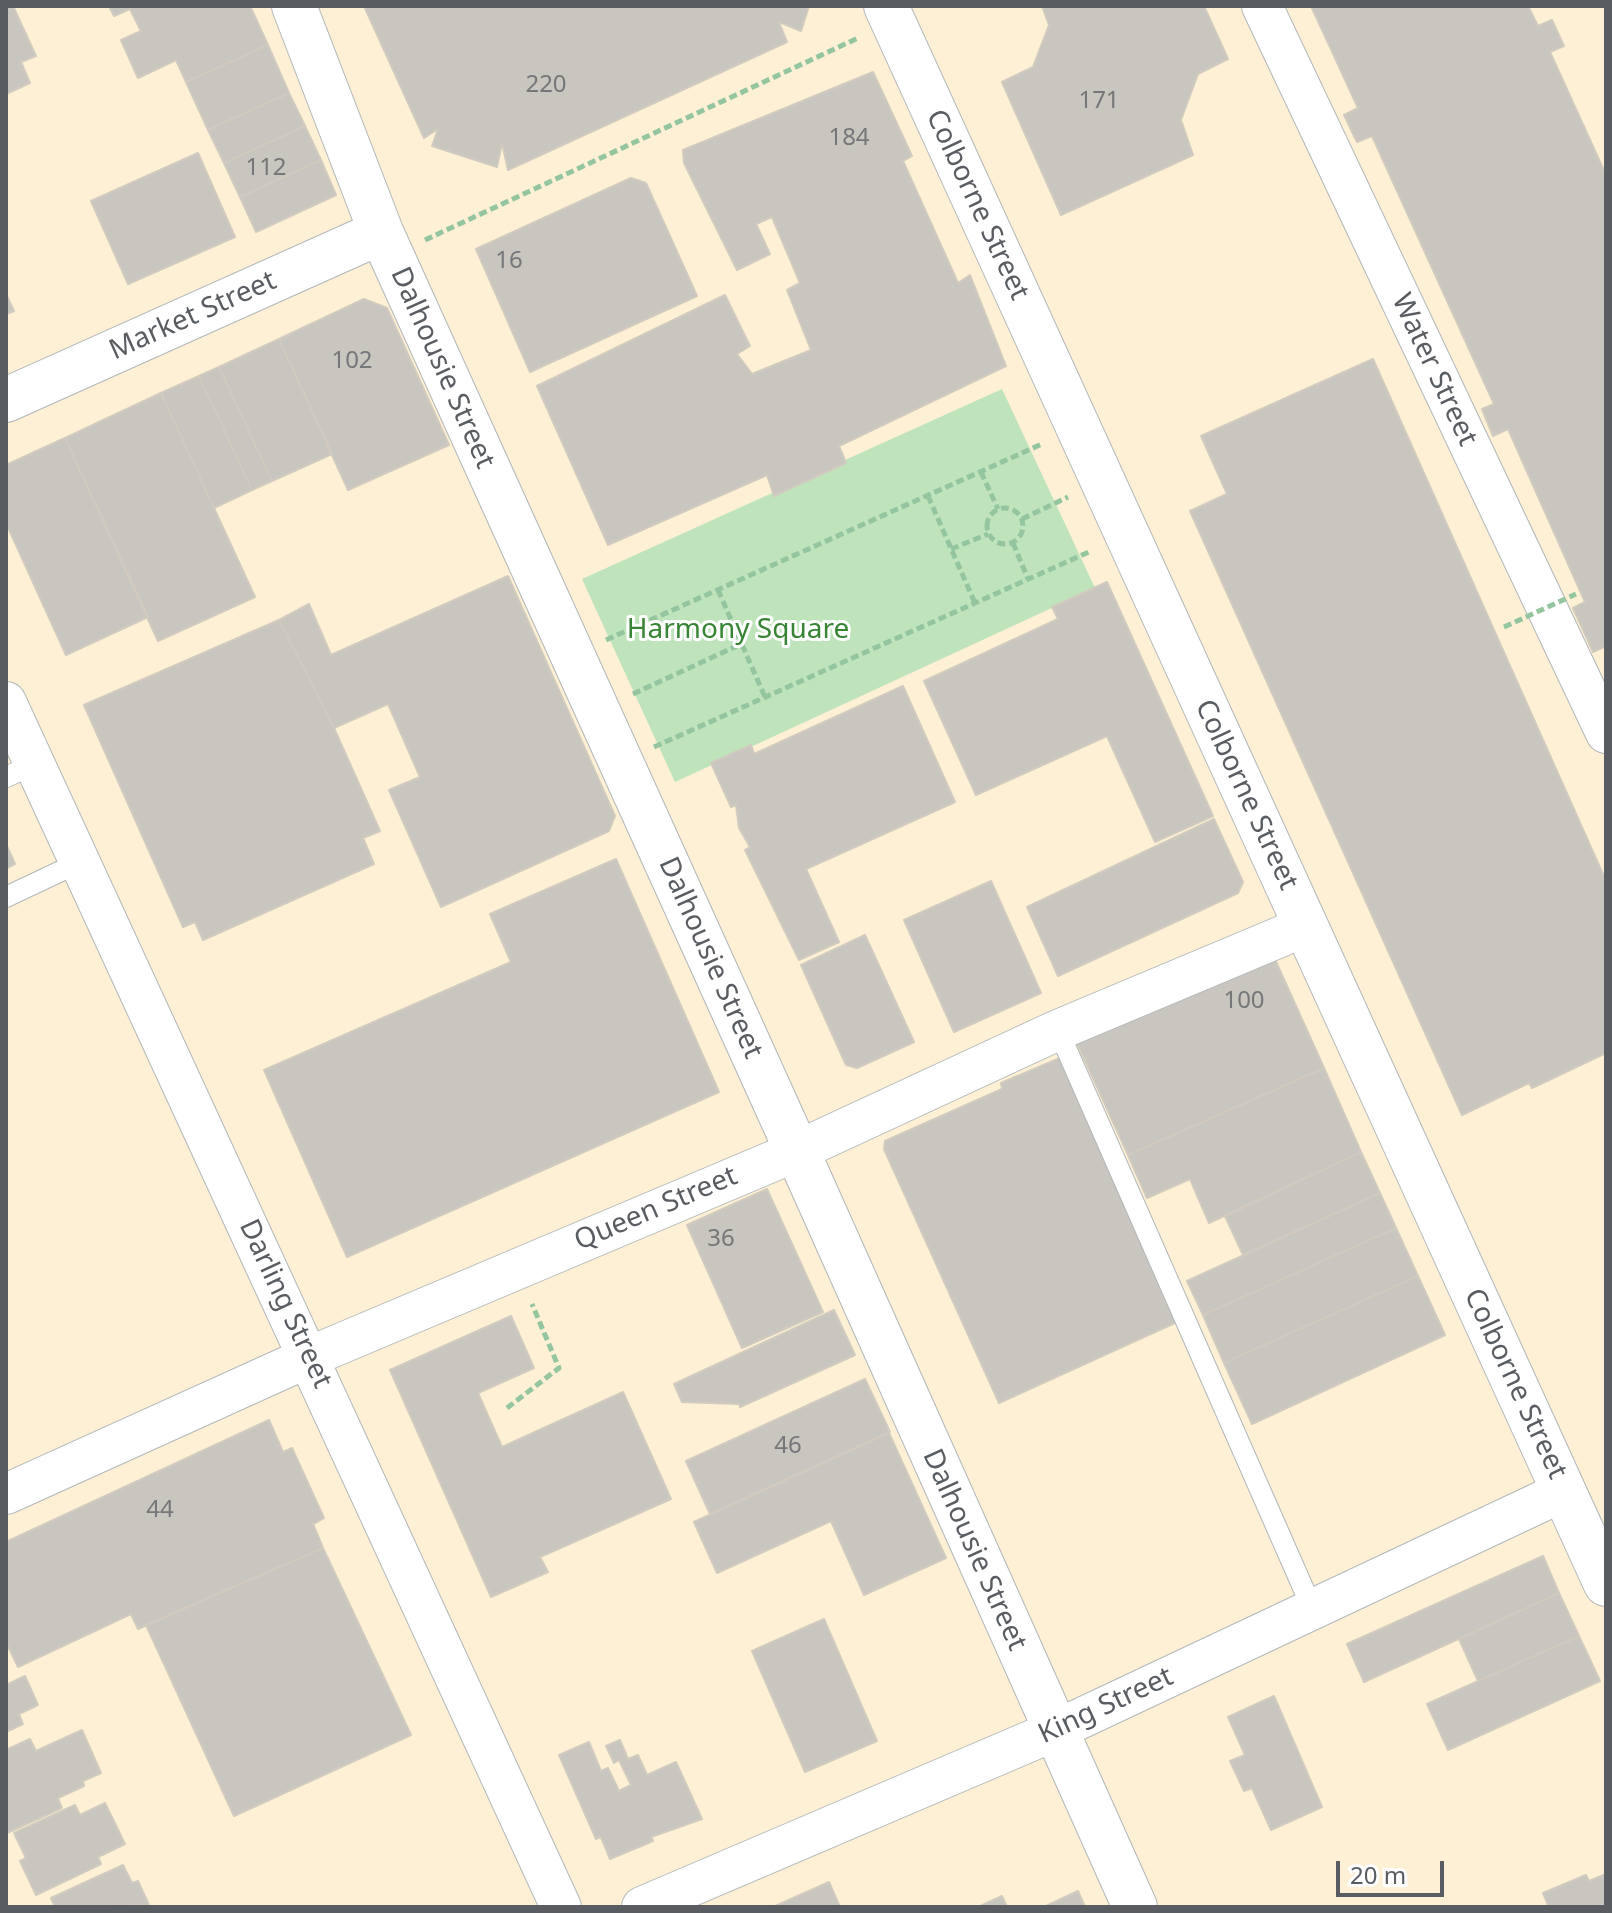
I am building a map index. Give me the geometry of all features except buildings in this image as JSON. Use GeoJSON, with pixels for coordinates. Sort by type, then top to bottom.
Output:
{"type":"FeatureCollection","features":[{"type":"Feature","properties":{"kind":"main road","name":"Dalhousie Street"},"geometry":{"type":"LineString","coordinates":[[294,6],[386,245],[797,1151],[1135,1907]]}},
{"type":"Feature","properties":{"kind":"main road","name":"Colborne Street"},"geometry":{"type":"LineString","coordinates":[[889,11],[1606,1584]]}},
{"type":"Feature","properties":{"kind":"main road","name":"Market Street"},"geometry":{"type":"LineString","coordinates":[[6,400],[386,245]]}},
{"type":"Feature","properties":{"kind":"street","name":"Water Street"},"geometry":{"type":"LineString","coordinates":[[1262,6],[1606,733]]}},
{"type":"Feature","properties":{"kind":"street","name":"Darling Street"},"geometry":{"type":"LineString","coordinates":[[6,702],[20,771],[80,862],[561,1907]]}},
{"type":"Feature","properties":{"kind":"street","name":"Queen Street"},"geometry":{"type":"LineString","coordinates":[[6,1494],[309,1357],[797,1151],[1058,1030],[1306,926]]}},
{"type":"Feature","properties":{"kind":"street","name":"King Street"},"geometry":{"type":"LineString","coordinates":[[642,1907],[1054,1731],[1564,1491]]}},
{"type":"Feature","properties":{"kind":"lane"},"geometry":{"type":"LineString","coordinates":[[6,897],[80,862]]}},
{"type":"Feature","properties":{"kind":"lane"},"geometry":{"type":"LineString","coordinates":[[1058,1030],[1312,1608]]}},
{"type":"Feature","properties":{"kind":"path"},"geometry":{"type":"LineString","coordinates":[[386,245],[864,36],[889,11]]}},
{"type":"Feature","properties":{"kind":"path"},"geometry":{"type":"LineString","coordinates":[[573,656],[1079,428]]}},
{"type":"Feature","properties":{"kind":"path"},"geometry":{"type":"LineString","coordinates":[[981,472],[998,509]]}},
{"type":"Feature","properties":{"kind":"path"},"geometry":{"type":"LineString","coordinates":[[1022,519],[1103,480]]}},
{"type":"Feature","properties":{"kind":"path"},"geometry":{"type":"LineString","coordinates":[[928,496],[975,603]]}},
{"type":"Feature","properties":{"kind":"path"},"geometry":{"type":"LineString","coordinates":[[998,509],[1016,511],[1022,519],[1021,537],[1013,543],[1004,545],[988,534],[986,524],[990,515],[998,509]]}},
{"type":"Feature","properties":{"kind":"path"},"geometry":{"type":"LineString","coordinates":[[951,549],[988,534]]}},
{"type":"Feature","properties":{"kind":"path"},"geometry":{"type":"LineString","coordinates":[[621,762],[1128,535]]}},
{"type":"Feature","properties":{"kind":"path"},"geometry":{"type":"LineString","coordinates":[[1013,543],[1028,579]]}},
{"type":"Feature","properties":{"kind":"path"},"geometry":{"type":"LineString","coordinates":[[718,590],[765,697]]}},
{"type":"Feature","properties":{"kind":"path"},"geometry":{"type":"LineString","coordinates":[[1504,627],[1576,594]]}},
{"type":"Feature","properties":{"kind":"path"},"geometry":{"type":"LineString","coordinates":[[598,711],[741,644]]}},
{"type":"Feature","properties":{"kind":"path"},"geometry":{"type":"LineString","coordinates":[[507,1408],[559,1368],[517,1267]]}},
{"type":"Feature","properties":{"kind":"shaded area"},"geometry":{"type":"Polygon","coordinates":[[[6,6],[1606,6],[1606,1907],[6,1907],[6,6]]]}},
{"type":"Feature","properties":{"kind":"green space","name":"Harmony Square"},"geometry":{"type":"Polygon","coordinates":[[[1002,389],[1095,588],[675,782],[582,579],[1002,389]]]}}]}
